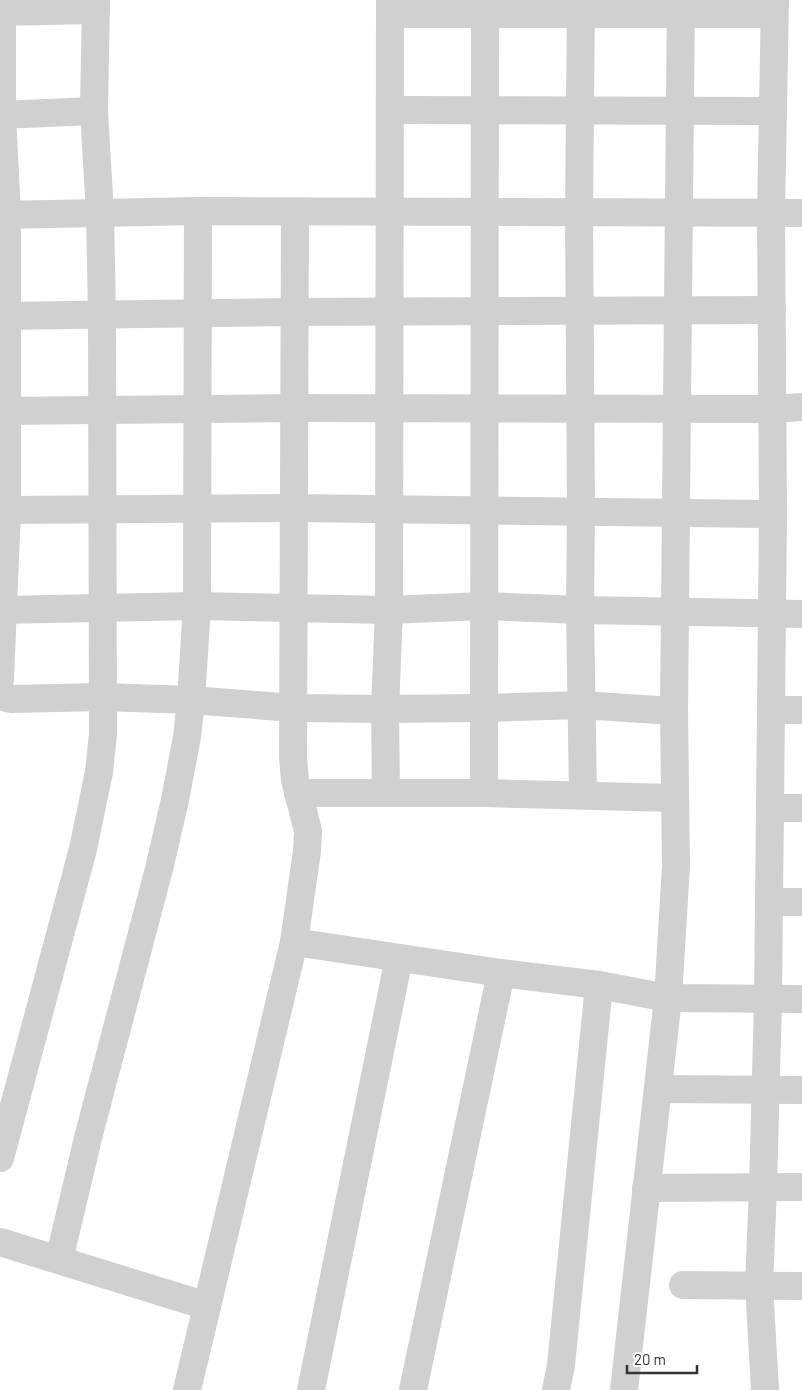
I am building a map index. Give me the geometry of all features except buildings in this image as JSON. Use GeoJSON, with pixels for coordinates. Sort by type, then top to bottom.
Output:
{"type":"FeatureCollection","features":[{"type":"Feature","properties":{"kind":"street"},"geometry":{"type":"LineString","coordinates":[[0,1158],[85,839],[99,772],[103,734],[102,697],[103,410],[100,214],[94,111],[96,5],[2,8],[3,510],[1,694],[11,699],[102,697],[191,700],[294,708],[483,708],[580,705],[674,711]]}},
{"type":"Feature","properties":{"kind":"street"},"geometry":{"type":"LineString","coordinates":[[386,792],[385,709],[389,610],[390,7],[774,7],[771,213],[772,514],[768,1000],[759,1285],[765,1390]]}},
{"type":"Feature","properties":{"kind":"street"},"geometry":{"type":"LineString","coordinates":[[484,793],[485,7]]}},
{"type":"Feature","properties":{"kind":"street"},"geometry":{"type":"LineString","coordinates":[[581,7],[579,212],[580,705],[583,794]]}},
{"type":"Feature","properties":{"kind":"street"},"geometry":{"type":"LineString","coordinates":[[624,1390],[668,998],[676,866],[674,711],[681,7]]}},
{"type":"Feature","properties":{"kind":"street"},"geometry":{"type":"LineString","coordinates":[[390,110],[773,111]]}},
{"type":"Feature","properties":{"kind":"street"},"geometry":{"type":"LineString","coordinates":[[1,115],[94,111]]}},
{"type":"Feature","properties":{"kind":"street"},"geometry":{"type":"LineString","coordinates":[[3,215],[198,212],[802,213]]}},
{"type":"Feature","properties":{"kind":"street"},"geometry":{"type":"LineString","coordinates":[[59,1260],[89,1134],[159,869],[182,764],[191,700],[197,606],[198,212]]}},
{"type":"Feature","properties":{"kind":"street"},"geometry":{"type":"LineString","coordinates":[[188,1390],[294,942],[307,851],[308,831],[298,793],[293,758],[294,212]]}},
{"type":"Feature","properties":{"kind":"street"},"geometry":{"type":"LineString","coordinates":[[3,315],[772,310]]}},
{"type":"Feature","properties":{"kind":"street"},"geometry":{"type":"LineString","coordinates":[[3,411],[294,408],[772,409],[802,407]]}},
{"type":"Feature","properties":{"kind":"street"},"geometry":{"type":"LineString","coordinates":[[3,510],[294,508],[772,514]]}},
{"type":"Feature","properties":{"kind":"street"},"geometry":{"type":"LineString","coordinates":[[2,610],[197,606],[389,610],[484,606],[580,610],[802,614]]}},
{"type":"Feature","properties":{"kind":"street"},"geometry":{"type":"LineString","coordinates":[[771,710],[802,710]]}},
{"type":"Feature","properties":{"kind":"street"},"geometry":{"type":"LineString","coordinates":[[298,793],[583,794],[674,798]]}},
{"type":"Feature","properties":{"kind":"street"},"geometry":{"type":"LineString","coordinates":[[770,808],[802,808]]}},
{"type":"Feature","properties":{"kind":"street"},"geometry":{"type":"LineString","coordinates":[[769,902],[802,902]]}},
{"type":"Feature","properties":{"kind":"street"},"geometry":{"type":"LineString","coordinates":[[294,942],[501,973],[599,985],[668,998],[802,999]]}},
{"type":"Feature","properties":{"kind":"street"},"geometry":{"type":"LineString","coordinates":[[311,1390],[399,958]]}},
{"type":"Feature","properties":{"kind":"street"},"geometry":{"type":"LineString","coordinates":[[413,1390],[501,973]]}},
{"type":"Feature","properties":{"kind":"street"},"geometry":{"type":"LineString","coordinates":[[556,1390],[561,1365],[599,985]]}},
{"type":"Feature","properties":{"kind":"street"},"geometry":{"type":"LineString","coordinates":[[658,1089],[802,1090]]}},
{"type":"Feature","properties":{"kind":"street"},"geometry":{"type":"LineString","coordinates":[[646,1188],[802,1187]]}},
{"type":"Feature","properties":{"kind":"street"},"geometry":{"type":"LineString","coordinates":[[0,1242],[207,1306]]}},
{"type":"Feature","properties":{"kind":"street"},"geometry":{"type":"LineString","coordinates":[[683,1284],[802,1286]]}}]}
